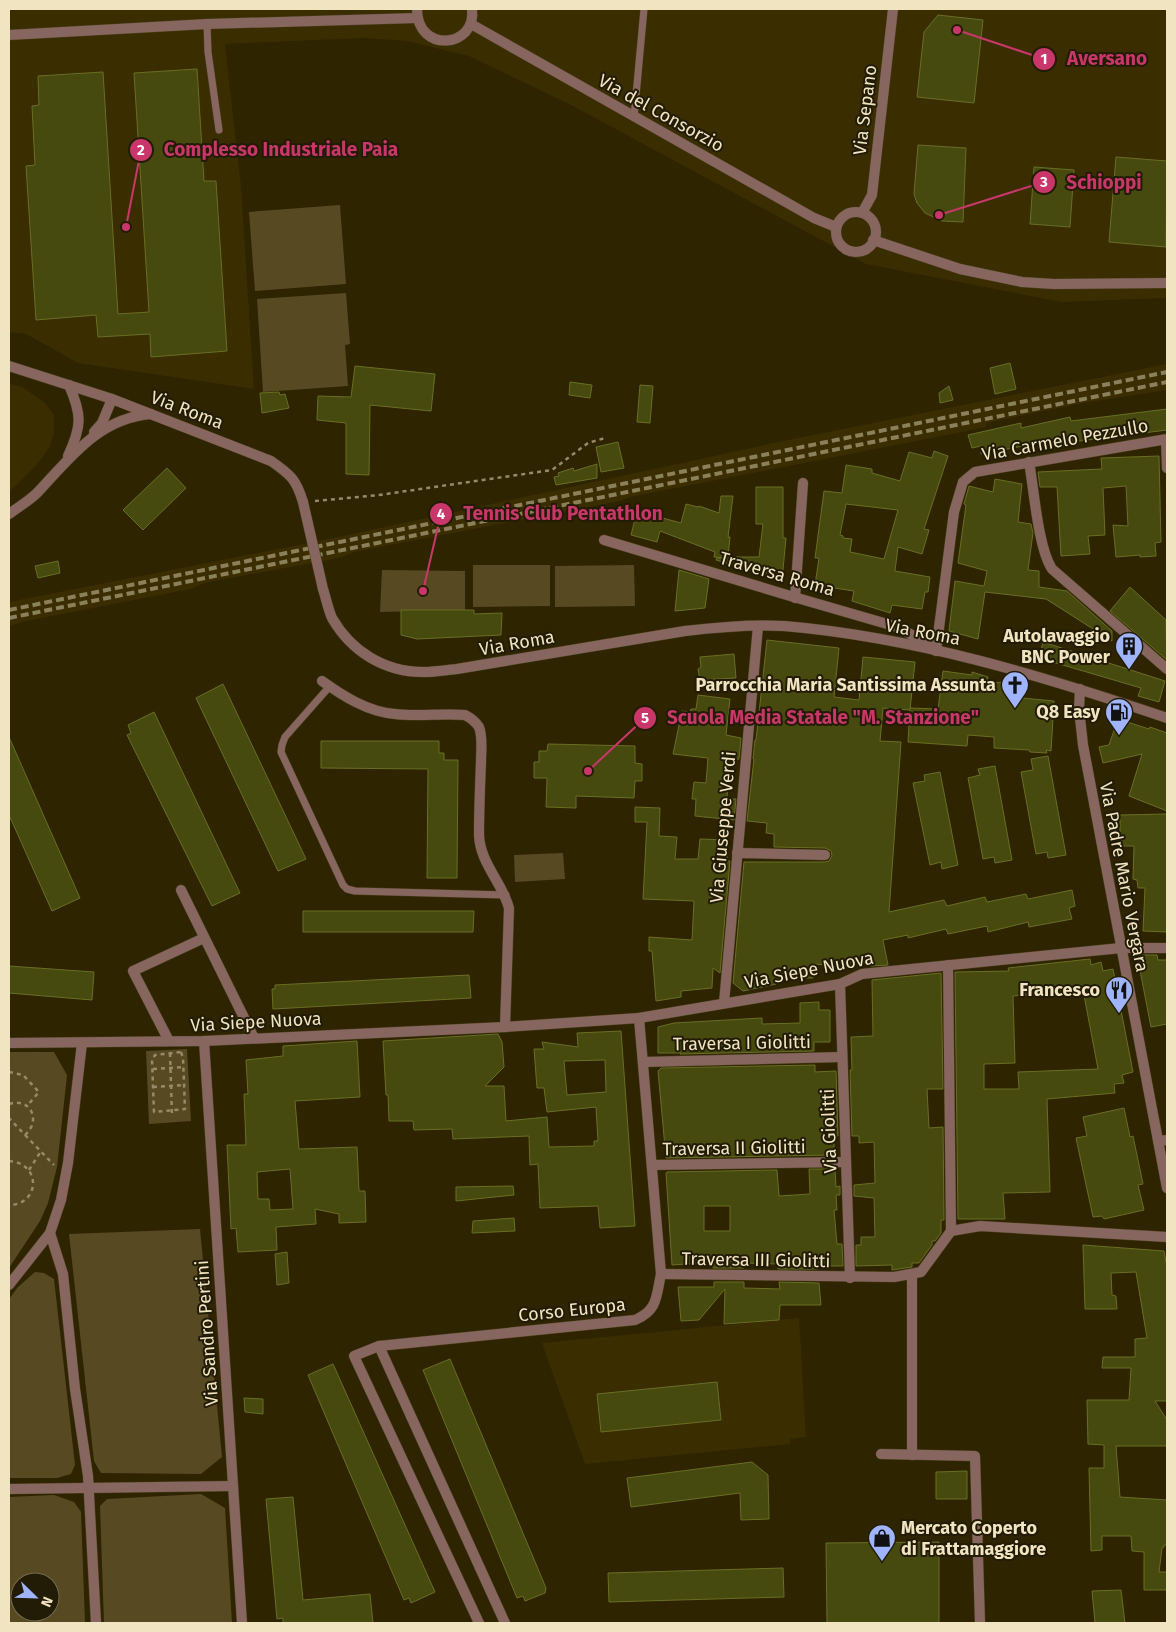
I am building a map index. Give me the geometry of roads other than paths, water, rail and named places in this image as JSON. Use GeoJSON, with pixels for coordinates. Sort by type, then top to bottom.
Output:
{"type":"FeatureCollection","features":[{"type":"Feature","properties":{"kind":"street"},"geometry":{"type":"LineString","coordinates":[[9,35],[417,14],[420,27],[425,34],[433,39],[442,41],[459,37],[466,32],[471,24],[472,9]]}},
{"type":"Feature","properties":{"kind":"street","name":"Via Sepano"},"geometry":{"type":"LineString","coordinates":[[862,213],[872,195],[893,9]]}},
{"type":"Feature","properties":{"kind":"street","name":"Via del Consorzio"},"geometry":{"type":"LineString","coordinates":[[471,24],[814,218],[836,227]]}},
{"type":"Feature","properties":{"kind":"street"},"geometry":{"type":"LineString","coordinates":[[856,212],[862,213],[868,216],[875,227],[873,240],[864,250],[852,251],[841,245],[837,240],[836,227],[843,216],[856,212]]}},
{"type":"Feature","properties":{"kind":"street"},"geometry":{"type":"LineString","coordinates":[[873,240],[960,269],[1022,282],[1054,284],[1167,283]]}},
{"type":"Feature","properties":{"kind":"street","name":"Via Roma"},"geometry":{"type":"LineString","coordinates":[[9,366],[112,398],[271,461],[292,476],[304,502],[322,589],[332,617],[351,645],[372,660],[394,668],[422,672],[457,669],[722,626],[783,626],[936,650],[1014,669],[1080,688],[1167,718]]}},
{"type":"Feature","properties":{"kind":"street"},"geometry":{"type":"LineString","coordinates":[[67,459],[79,426],[78,407],[69,385]]}},
{"type":"Feature","properties":{"kind":"street"},"geometry":{"type":"LineString","coordinates":[[9,514],[35,495],[67,459],[89,439],[102,422],[112,398]]}},
{"type":"Feature","properties":{"kind":"street"},"geometry":{"type":"LineString","coordinates":[[89,439],[118,421],[138,415],[151,414]]}},
{"type":"Feature","properties":{"kind":"street"},"geometry":{"type":"LineString","coordinates":[[1167,439],[1167,468]]}},
{"type":"Feature","properties":{"kind":"street","name":"Via Carmelo Pezzullo"},"geometry":{"type":"LineString","coordinates":[[936,650],[954,512],[962,482],[976,472],[1167,439]]}},
{"type":"Feature","properties":{"kind":"street"},"geometry":{"type":"LineString","coordinates":[[1029,462],[1043,547],[1052,569],[1167,669]]}},
{"type":"Feature","properties":{"kind":"street"},"geometry":{"type":"LineString","coordinates":[[796,598],[803,483]]}},
{"type":"Feature","properties":{"kind":"street","name":"Traversa Roma"},"geometry":{"type":"LineString","coordinates":[[604,540],[901,628],[936,650]]}},
{"type":"Feature","properties":{"kind":"street","name":"Via Giuseppe Verdi"},"geometry":{"type":"LineString","coordinates":[[724,1002],[758,626]]}},
{"type":"Feature","properties":{"kind":"street"},"geometry":{"type":"LineString","coordinates":[[326,684],[340,694],[376,711],[394,714],[464,715],[474,720],[480,729],[479,836],[487,865],[506,895],[509,908],[505,1026]]}},
{"type":"Feature","properties":{"kind":"street","name":"Via Padre Mario Vergara"},"geometry":{"type":"LineString","coordinates":[[1080,688],[1079,709],[1083,745],[1121,948],[1163,1141],[1167,1188]]}},
{"type":"Feature","properties":{"kind":"street"},"geometry":{"type":"LineString","coordinates":[[737,853],[824,855]]}},
{"type":"Feature","properties":{"kind":"street"},"geometry":{"type":"LineString","coordinates":[[182,890],[254,1038]]}},
{"type":"Feature","properties":{"kind":"street"},"geometry":{"type":"LineString","coordinates":[[168,1041],[133,971],[204,938]]}},
{"type":"Feature","properties":{"kind":"street","name":"Via Siepe Nuova"},"geometry":{"type":"LineString","coordinates":[[9,1042],[204,1041],[639,1018],[724,1002],[840,984],[862,974],[1121,948],[1167,948]]}},
{"type":"Feature","properties":{"kind":"street"},"geometry":{"type":"LineString","coordinates":[[912,1455],[912,1274],[920,1272],[951,1231],[948,965]]}},
{"type":"Feature","properties":{"kind":"street","name":"Via Giolitti"},"geometry":{"type":"LineString","coordinates":[[840,984],[850,1278]]}},
{"type":"Feature","properties":{"kind":"street","name":"Corso Europa"},"geometry":{"type":"LineString","coordinates":[[479,1623],[354,1356],[379,1346],[635,1320],[646,1316],[655,1305],[661,1274],[639,1018]]}},
{"type":"Feature","properties":{"kind":"street","name":"Via Sandro Pertini"},"geometry":{"type":"LineString","coordinates":[[204,1041],[242,1623]]}},
{"type":"Feature","properties":{"kind":"street"},"geometry":{"type":"LineString","coordinates":[[9,1285],[50,1233],[61,1200],[68,1163],[82,1043]]}},
{"type":"Feature","properties":{"kind":"street","name":"Traversa I Giolitti"},"geometry":{"type":"LineString","coordinates":[[643,1062],[842,1057]]}},
{"type":"Feature","properties":{"kind":"street","name":"Traversa II Giolitti"},"geometry":{"type":"LineString","coordinates":[[652,1165],[846,1162]]}},
{"type":"Feature","properties":{"kind":"street"},"geometry":{"type":"LineString","coordinates":[[951,1231],[980,1226],[1167,1237]]}},
{"type":"Feature","properties":{"kind":"street"},"geometry":{"type":"LineString","coordinates":[[50,1233],[63,1274],[75,1389],[89,1488],[96,1623]]}},
{"type":"Feature","properties":{"kind":"street","name":"Traversa III Giolitti"},"geometry":{"type":"LineString","coordinates":[[661,1274],[850,1278],[894,1277],[912,1274]]}},
{"type":"Feature","properties":{"kind":"street"},"geometry":{"type":"LineString","coordinates":[[379,1346],[505,1623]]}},
{"type":"Feature","properties":{"kind":"street"},"geometry":{"type":"LineString","coordinates":[[881,1454],[975,1456],[980,1623]]}},
{"type":"Feature","properties":{"kind":"street"},"geometry":{"type":"LineString","coordinates":[[9,1489],[233,1486]]}},
{"type":"Feature","properties":{"kind":"lane"},"geometry":{"type":"LineString","coordinates":[[634,116],[644,9]]}},
{"type":"Feature","properties":{"kind":"lane"},"geometry":{"type":"LineString","coordinates":[[207,24],[208,52],[219,130]]}},
{"type":"Feature","properties":{"kind":"lane"},"geometry":{"type":"LineString","coordinates":[[326,684],[285,737],[281,752],[343,885],[354,891],[506,895]]}},
{"type":"Feature","properties":{"kind":"railway"},"geometry":{"type":"LineString","coordinates":[[9,610],[1167,372]]}},
{"type":"Feature","properties":{"kind":"railway"},"geometry":{"type":"LineString","coordinates":[[9,618],[1167,382]]}},
{"type":"Feature","properties":{"kind":"place","name":"Aversano"},"geometry":{"type":"Point","coordinates":[957,30]}},
{"type":"Feature","properties":{"kind":"place","name":"Schioppi"},"geometry":{"type":"Point","coordinates":[939,215]}},
{"type":"Feature","properties":{"kind":"place","name":"Complesso Industriale Paia"},"geometry":{"type":"Point","coordinates":[126,227]}},
{"type":"Feature","properties":{"kind":"place","name":"Tennis Club Pentathlon"},"geometry":{"type":"Point","coordinates":[423,591]}},
{"type":"Feature","properties":{"kind":"place","name":"Autolavaggio BNC Power"},"geometry":{"type":"Point","coordinates":[1129,670]}},
{"type":"Feature","properties":{"kind":"place","name":"Parrocchia Maria Santissima Assunta"},"geometry":{"type":"Point","coordinates":[1015,709]}},
{"type":"Feature","properties":{"kind":"place","name":"Q8 Easy"},"geometry":{"type":"Point","coordinates":[1119,736]}},
{"type":"Feature","properties":{"kind":"place","name":"Scuola Media Statale \"M. Stanzione\""},"geometry":{"type":"Point","coordinates":[588,771]}},
{"type":"Feature","properties":{"kind":"place","name":"Francesco"},"geometry":{"type":"Point","coordinates":[1119,1014]}},
{"type":"Feature","properties":{"kind":"place","name":"Mercato Coperto di Frattamaggiore"},"geometry":{"type":"Point","coordinates":[882,1562]}}]}
